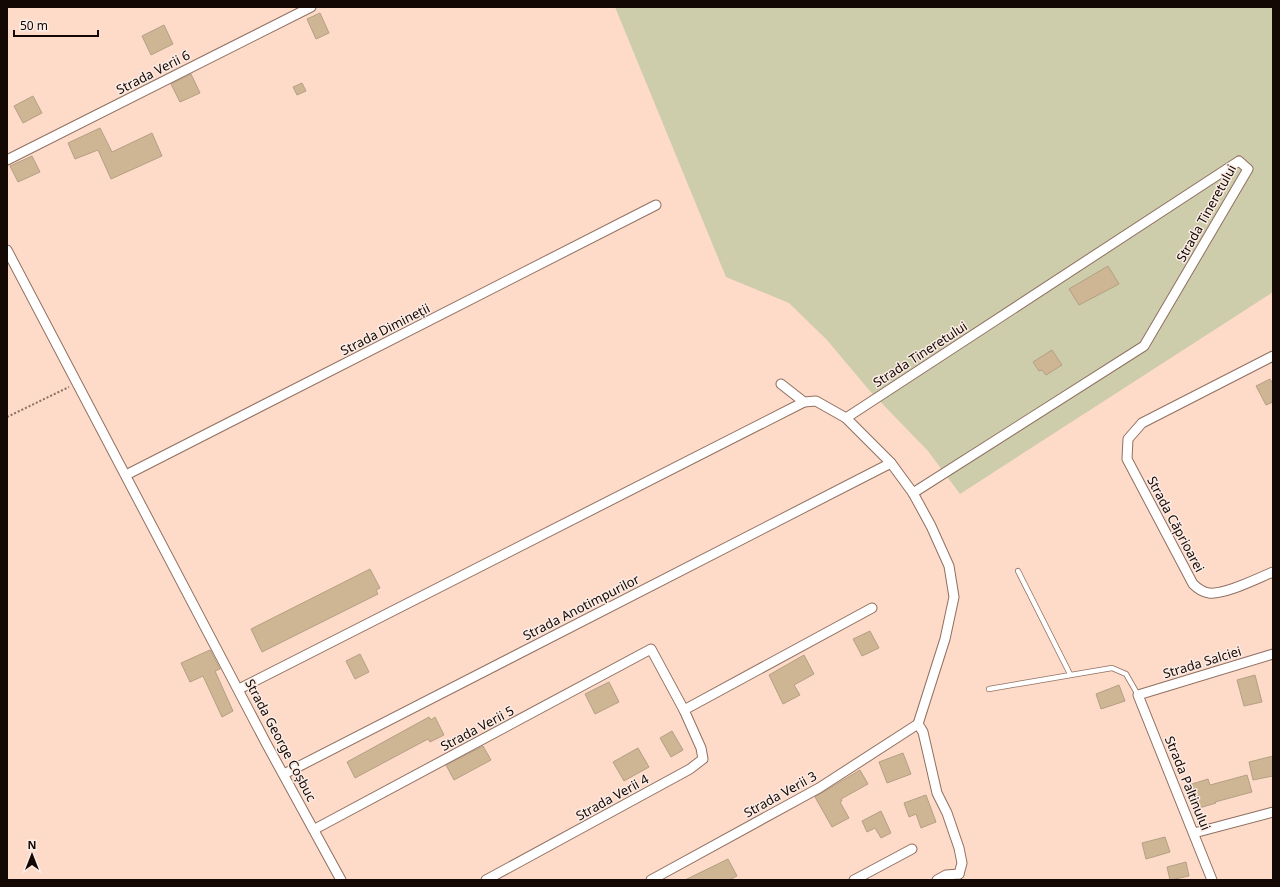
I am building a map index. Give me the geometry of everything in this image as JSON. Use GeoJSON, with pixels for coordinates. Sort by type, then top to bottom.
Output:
{"type":"FeatureCollection","features":[{"type":"Feature","properties":{"kind":"street","name":"Strada Verii 6"},"geometry":{"type":"LineString","coordinates":[[7,160],[311,7]]}},
{"type":"Feature","properties":{"kind":"street","name":"Strada Tineretului"},"geometry":{"type":"LineString","coordinates":[[846,418],[1239,161],[1248,170],[1144,346],[913,493]]}},
{"type":"Feature","properties":{"kind":"street","name":"Strada Dimineții"},"geometry":{"type":"LineString","coordinates":[[126,475],[656,205]]}},
{"type":"Feature","properties":{"kind":"street","name":"Strada George Coșbuc"},"geometry":{"type":"LineString","coordinates":[[7,250],[341,880]]}},
{"type":"Feature","properties":{"kind":"street","name":"Strada Căprioarei"},"geometry":{"type":"LineString","coordinates":[[1273,356],[1142,423],[1128,439],[1127,459],[1193,584],[1201,591],[1211,594],[1223,591],[1273,572]]}},
{"type":"Feature","properties":{"kind":"street"},"geometry":{"type":"LineString","coordinates":[[780,384],[804,402]]}},
{"type":"Feature","properties":{"kind":"street"},"geometry":{"type":"LineString","coordinates":[[239,689],[804,402],[816,402],[846,418],[891,463],[913,493],[931,526],[949,566],[954,597],[946,639],[918,724],[923,732],[937,793],[947,813],[959,848],[962,863],[959,874]]}},
{"type":"Feature","properties":{"kind":"street","name":"Strada Anotimpurilor"},"geometry":{"type":"LineString","coordinates":[[284,774],[891,463]]}},
{"type":"Feature","properties":{"kind":"street"},"geometry":{"type":"LineString","coordinates":[[684,710],[872,608]]}},
{"type":"Feature","properties":{"kind":"street","name":"Strada Verii 4"},"geometry":{"type":"LineString","coordinates":[[486,880],[690,769],[703,759],[701,748],[684,710],[651,649]]}},
{"type":"Feature","properties":{"kind":"street","name":"Strada Verii 5"},"geometry":{"type":"LineString","coordinates":[[315,829],[651,649]]}},
{"type":"Feature","properties":{"kind":"street","name":"Strada Salciei"},"geometry":{"type":"LineString","coordinates":[[1138,695],[1273,654]]}},
{"type":"Feature","properties":{"kind":"street","name":"Strada Paltinului"},"geometry":{"type":"LineString","coordinates":[[1138,695],[1212,880]]}},
{"type":"Feature","properties":{"kind":"street","name":"Strada Verii 3"},"geometry":{"type":"LineString","coordinates":[[651,880],[819,788],[918,724]]}},
{"type":"Feature","properties":{"kind":"street"},"geometry":{"type":"LineString","coordinates":[[1194,833],[1273,812]]}},
{"type":"Feature","properties":{"kind":"street"},"geometry":{"type":"LineString","coordinates":[[855,880],[912,849]]}},
{"type":"Feature","properties":{"kind":"street"},"geometry":{"type":"LineString","coordinates":[[937,880],[946,875],[959,874],[968,880]]}},
{"type":"Feature","properties":{"kind":"lane"},"geometry":{"type":"LineString","coordinates":[[1018,571],[1070,674]]}},
{"type":"Feature","properties":{"kind":"lane"},"geometry":{"type":"LineString","coordinates":[[989,689],[1112,668],[1126,674],[1138,695]]}},
{"type":"Feature","properties":{"kind":"path"},"geometry":{"type":"LineString","coordinates":[[7,417],[77,383]]}},
{"type":"Feature","properties":{"kind":"green space"},"geometry":{"type":"Polygon","coordinates":[[[615,7],[1273,7],[1273,292],[960,494],[928,451],[869,390],[827,340],[789,303],[726,277],[615,7]]]}},
{"type":"Feature","properties":{"kind":"building"},"geometry":{"type":"Polygon","coordinates":[[[320,13],[329,33],[316,39],[307,19],[320,13]]]}},
{"type":"Feature","properties":{"kind":"building"},"geometry":{"type":"Polygon","coordinates":[[[164,25],[173,44],[151,55],[142,36],[164,25]]]}},
{"type":"Feature","properties":{"kind":"building"},"geometry":{"type":"Polygon","coordinates":[[[191,74],[200,93],[180,102],[171,84],[191,74]]]}},
{"type":"Feature","properties":{"kind":"building"},"geometry":{"type":"Polygon","coordinates":[[[302,83],[306,91],[297,95],[293,87],[302,83]]]}},
{"type":"Feature","properties":{"kind":"building"},"geometry":{"type":"Polygon","coordinates":[[[33,96],[42,113],[23,123],[14,106],[33,96]]]}},
{"type":"Feature","properties":{"kind":"building"},"geometry":{"type":"Polygon","coordinates":[[[100,128],[112,152],[152,133],[162,156],[111,179],[98,150],[75,159],[68,143],[100,128]]]}},
{"type":"Feature","properties":{"kind":"building"},"geometry":{"type":"Polygon","coordinates":[[[32,156],[40,172],[18,182],[10,166],[32,156]]]}},
{"type":"Feature","properties":{"kind":"building"},"geometry":{"type":"Polygon","coordinates":[[[1108,266],[1119,284],[1079,305],[1069,289],[1108,266]]]}},
{"type":"Feature","properties":{"kind":"building"},"geometry":{"type":"Polygon","coordinates":[[[1052,350],[1062,365],[1046,375],[1042,370],[1039,371],[1033,362],[1052,350]]]}},
{"type":"Feature","properties":{"kind":"building"},"geometry":{"type":"Polygon","coordinates":[[[1270,379],[1273,384],[1273,402],[1266,405],[1256,386],[1270,379]]]}},
{"type":"Feature","properties":{"kind":"building"},"geometry":{"type":"Polygon","coordinates":[[[370,569],[380,588],[376,590],[378,594],[262,652],[251,629],[370,569]]]}},
{"type":"Feature","properties":{"kind":"building"},"geometry":{"type":"Polygon","coordinates":[[[870,631],[879,648],[862,656],[853,639],[870,631]]]}},
{"type":"Feature","properties":{"kind":"building"},"geometry":{"type":"Polygon","coordinates":[[[210,650],[220,669],[215,671],[233,711],[222,717],[203,676],[190,682],[181,663],[210,650]]]}},
{"type":"Feature","properties":{"kind":"building"},"geometry":{"type":"Polygon","coordinates":[[[360,654],[369,672],[355,679],[346,661],[360,654]]]}},
{"type":"Feature","properties":{"kind":"building"},"geometry":{"type":"Polygon","coordinates":[[[804,655],[814,674],[794,685],[800,695],[783,704],[769,675],[804,655]]]}},
{"type":"Feature","properties":{"kind":"building"},"geometry":{"type":"Polygon","coordinates":[[[1255,675],[1262,702],[1244,706],[1237,680],[1255,675]]]}},
{"type":"Feature","properties":{"kind":"building"},"geometry":{"type":"Polygon","coordinates":[[[609,682],[619,702],[595,714],[585,694],[609,682]]]}},
{"type":"Feature","properties":{"kind":"building"},"geometry":{"type":"Polygon","coordinates":[[[1119,685],[1125,701],[1101,709],[1096,694],[1119,685]]]}},
{"type":"Feature","properties":{"kind":"building"},"geometry":{"type":"Polygon","coordinates":[[[429,717],[431,720],[435,717],[444,735],[430,742],[428,739],[355,778],[347,762],[429,717]]]}},
{"type":"Feature","properties":{"kind":"building"},"geometry":{"type":"Polygon","coordinates":[[[672,731],[683,750],[671,757],[660,738],[672,731]]]}},
{"type":"Feature","properties":{"kind":"building"},"geometry":{"type":"Polygon","coordinates":[[[483,746],[491,760],[454,780],[446,765],[483,746]]]}},
{"type":"Feature","properties":{"kind":"building"},"geometry":{"type":"Polygon","coordinates":[[[638,748],[649,767],[624,781],[613,762],[638,748]]]}},
{"type":"Feature","properties":{"kind":"building"},"geometry":{"type":"Polygon","coordinates":[[[903,753],[911,774],[887,783],[879,762],[903,753]]]}},
{"type":"Feature","properties":{"kind":"building"},"geometry":{"type":"Polygon","coordinates":[[[1273,756],[1273,776],[1253,780],[1249,762],[1273,756]]]}},
{"type":"Feature","properties":{"kind":"building"},"geometry":{"type":"Polygon","coordinates":[[[860,770],[868,784],[841,799],[842,801],[840,802],[849,818],[832,827],[815,797],[860,770]]]}},
{"type":"Feature","properties":{"kind":"building"},"geometry":{"type":"Polygon","coordinates":[[[1247,775],[1252,792],[1196,809],[1189,785],[1208,779],[1210,785],[1247,775]]]}},
{"type":"Feature","properties":{"kind":"building"},"geometry":{"type":"Polygon","coordinates":[[[926,795],[936,822],[921,828],[916,814],[909,817],[904,803],[926,795]]]}},
{"type":"Feature","properties":{"kind":"building"},"geometry":{"type":"Polygon","coordinates":[[[881,811],[891,833],[881,838],[875,828],[867,832],[862,821],[881,811]]]}},
{"type":"Feature","properties":{"kind":"building"},"geometry":{"type":"Polygon","coordinates":[[[1165,837],[1170,852],[1146,859],[1142,843],[1165,837]]]}},
{"type":"Feature","properties":{"kind":"building"},"geometry":{"type":"Polygon","coordinates":[[[728,859],[737,876],[729,880],[685,880],[728,859]]]}},
{"type":"Feature","properties":{"kind":"building"},"geometry":{"type":"Polygon","coordinates":[[[1186,862],[1189,876],[1170,880],[1167,867],[1186,862]]]}}]}
